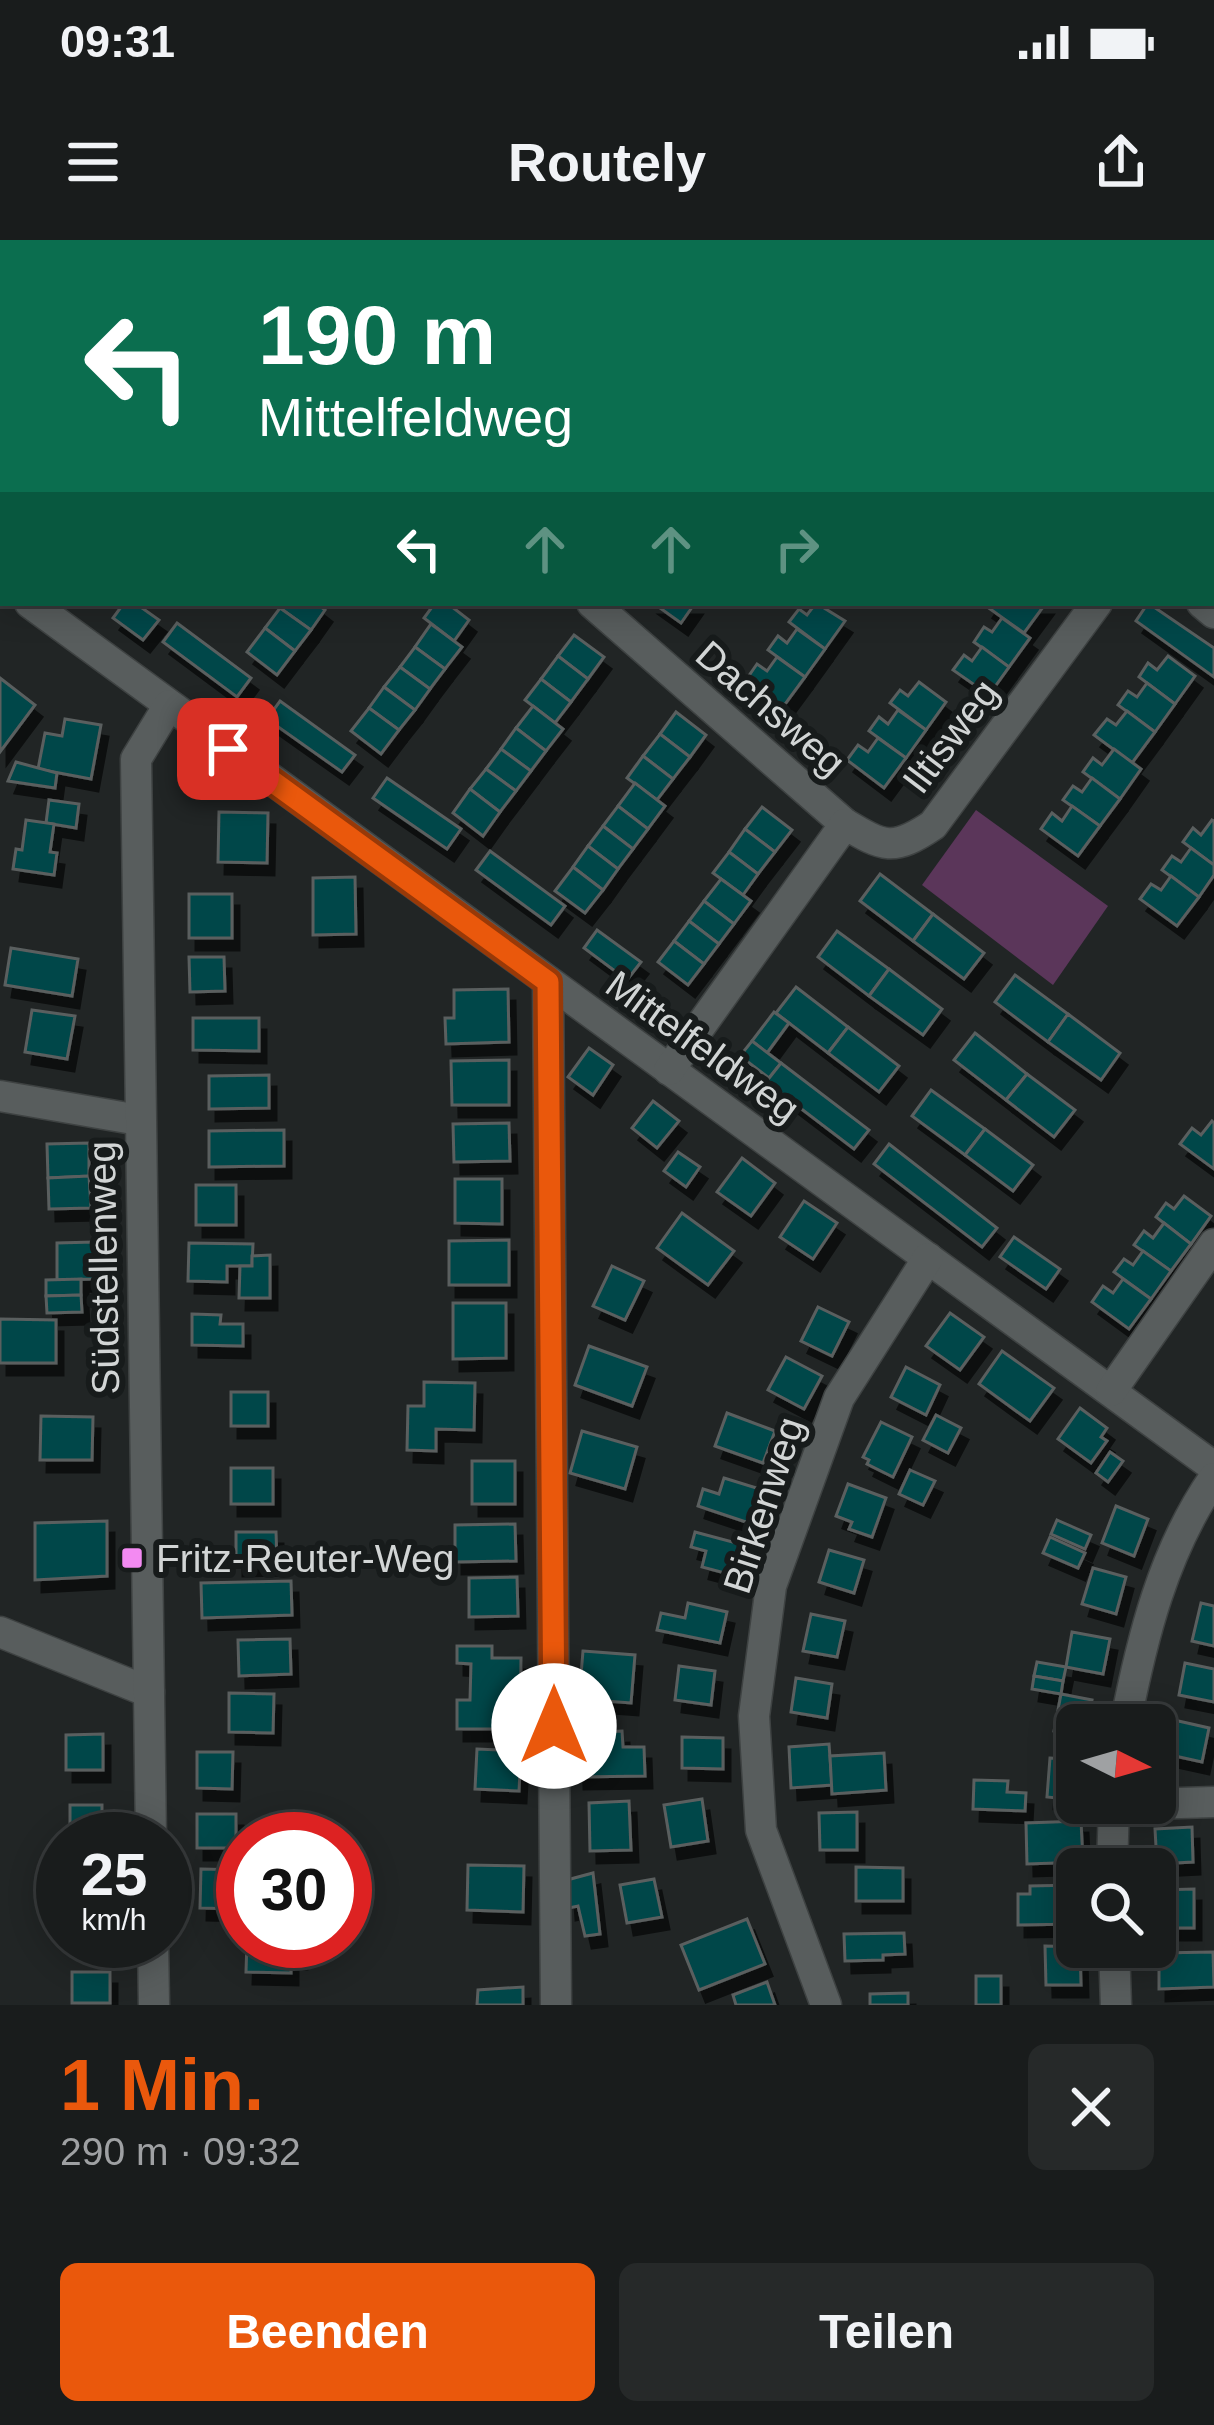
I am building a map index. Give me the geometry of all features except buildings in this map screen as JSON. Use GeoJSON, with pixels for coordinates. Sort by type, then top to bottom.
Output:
{"type":"FeatureCollection","features":[{"type":"Feature","properties":{"kind":"street","name":"Mittelfeldweg"},"geometry":{"type":"LineString","coordinates":[[34,606],[1214,1467]]}},
{"type":"Feature","properties":{"kind":"street","name":"Dachsweg"},"geometry":{"type":"LineString","coordinates":[[595,606],[845,824]]}},
{"type":"Feature","properties":{"kind":"street","name":"Iltisweg"},"geometry":{"type":"LineString","coordinates":[[845,824],[880,845],[907,843],[933,826],[1095,606]]}},
{"type":"Feature","properties":{"kind":"street","name":"Südstellenweg"},"geometry":{"type":"LineString","coordinates":[[151,1812],[136,758],[169,706]]}},
{"type":"Feature","properties":{"kind":"street"},"geometry":{"type":"LineString","coordinates":[[669,1070],[845,824]]}},
{"type":"Feature","properties":{"kind":"street"},"geometry":{"type":"LineString","coordinates":[[548,982],[556,2005]]}},
{"type":"Feature","properties":{"kind":"street"},"geometry":{"type":"LineString","coordinates":[[0,1096],[140,1120]]}},
{"type":"Feature","properties":{"kind":"street"},"geometry":{"type":"LineString","coordinates":[[1111,1391],[1214,1244]]}},
{"type":"Feature","properties":{"kind":"street","name":"Birkenweg"},"geometry":{"type":"LineString","coordinates":[[826,2005],[761,1831],[754,1716],[771,1586],[839,1398],[928,1258]]}},
{"type":"Feature","properties":{"kind":"street"},"geometry":{"type":"LineString","coordinates":[[1130,1704],[1159,1587],[1191,1512],[1214,1478]]}},
{"type":"Feature","properties":{"kind":"street"},"geometry":{"type":"LineString","coordinates":[[0,1632],[149,1692]]}},
{"type":"Feature","properties":{"kind":"street"},"geometry":{"type":"LineString","coordinates":[[1176,1803],[1214,1802]]}},
{"type":"Feature","properties":{"kind":"street"},"geometry":{"type":"LineString","coordinates":[[153,1968],[154,2005]]}},
{"type":"Feature","properties":{"kind":"street"},"geometry":{"type":"LineString","coordinates":[[1115,1968],[1116,2005]]}},
{"type":"Feature","properties":{"kind":"shaded area"},"geometry":{"type":"Polygon","coordinates":[[[976,810],[1108,906],[1053,985],[922,885],[976,810]]]}},
{"type":"Feature","properties":{"kind":"place","name":"Fritz-Reuter-Weg"},"geometry":{"type":"Point","coordinates":[132,1558]}},
{"type":"Feature","properties":{"kind":"route"},"geometry":{"type":"LineString","coordinates":[[228,749],[548,982],[554,1726]]}}]}
